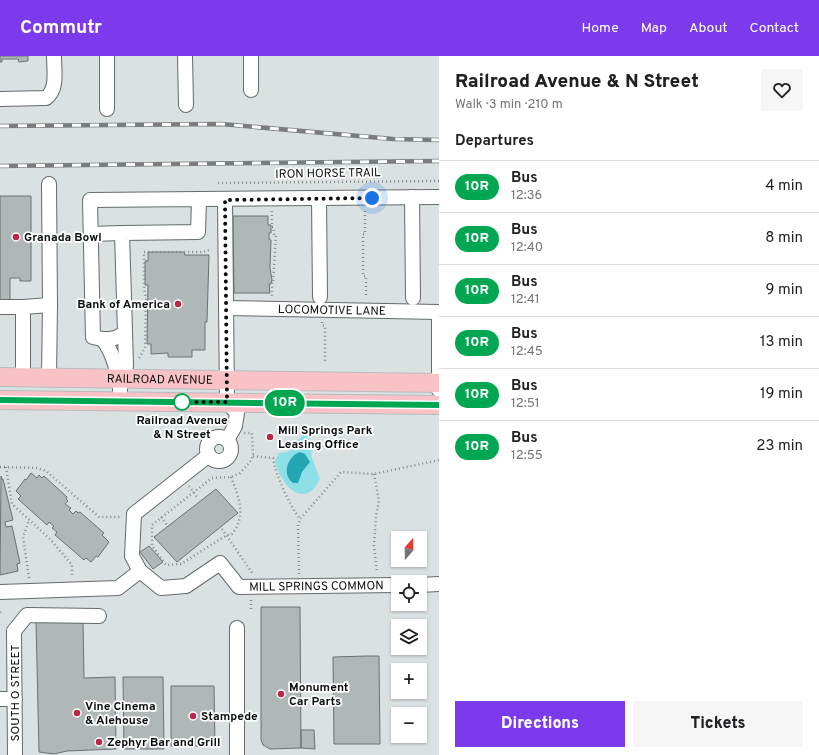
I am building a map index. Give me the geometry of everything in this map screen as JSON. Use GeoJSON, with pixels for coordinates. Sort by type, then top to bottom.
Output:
{"type":"FeatureCollection","features":[{"type":"Feature","properties":{"kind":"main road","name":"RAILROAD AVENUE"},"geometry":{"type":"LineString","coordinates":[[0,377],[439,383]]}},
{"type":"Feature","properties":{"kind":"main road","name":"RAILROAD AVENUE"},"geometry":{"type":"LineString","coordinates":[[0,400],[439,405]]}},
{"type":"Feature","properties":{"kind":"street"},"geometry":{"type":"LineString","coordinates":[[0,99],[46,98],[51,94],[54,81],[54,56]]}},
{"type":"Feature","properties":{"kind":"street"},"geometry":{"type":"LineString","coordinates":[[107,56],[107,109]]}},
{"type":"Feature","properties":{"kind":"street"},"geometry":{"type":"LineString","coordinates":[[185,56],[186,105]]}},
{"type":"Feature","properties":{"kind":"street"},"geometry":{"type":"LineString","coordinates":[[251,56],[251,90]]}},
{"type":"Feature","properties":{"kind":"street"},"geometry":{"type":"LineString","coordinates":[[49,184],[49,377]]}},
{"type":"Feature","properties":{"kind":"street"},"geometry":{"type":"LineString","coordinates":[[125,332],[120,336],[103,340],[93,337],[90,200],[439,197]]}},
{"type":"Feature","properties":{"kind":"street"},"geometry":{"type":"LineString","coordinates":[[319,198],[320,297]]}},
{"type":"Feature","properties":{"kind":"street"},"geometry":{"type":"LineString","coordinates":[[412,198],[413,298]]}},
{"type":"Feature","properties":{"kind":"street"},"geometry":{"type":"LineString","coordinates":[[91,234],[198,232],[199,200]]}},
{"type":"Feature","properties":{"kind":"street"},"geometry":{"type":"LineString","coordinates":[[134,517],[134,514],[209,455],[208,444],[213,439],[229,437],[235,426],[237,414],[227,402],[225,200]]}},
{"type":"Feature","properties":{"kind":"street"},"geometry":{"type":"LineString","coordinates":[[120,378],[126,366],[122,233]]}},
{"type":"Feature","properties":{"kind":"street"},"geometry":{"type":"LineString","coordinates":[[0,307],[50,305]]}},
{"type":"Feature","properties":{"kind":"street"},"geometry":{"type":"LineString","coordinates":[[23,307],[23,377]]}},
{"type":"Feature","properties":{"kind":"street","name":"LOCOMOTIVE LANE"},"geometry":{"type":"LineString","coordinates":[[226,308],[439,312]]}},
{"type":"Feature","properties":{"kind":"street"},"geometry":{"type":"LineString","coordinates":[[439,312],[439,390]]}},
{"type":"Feature","properties":{"kind":"street"},"geometry":{"type":"LineString","coordinates":[[103,340],[111,350],[120,378],[120,401]]}},
{"type":"Feature","properties":{"kind":"street","name":"MILL SPRINGS COMMON"},"geometry":{"type":"LineString","coordinates":[[134,517],[132,556],[140,571],[161,588],[186,586],[220,563],[239,587],[391,585]]}},
{"type":"Feature","properties":{"kind":"street"},"geometry":{"type":"LineString","coordinates":[[0,592],[118,588],[140,571]]}},
{"type":"Feature","properties":{"kind":"street"},"geometry":{"type":"LineString","coordinates":[[427,585],[439,584]]}},
{"type":"Feature","properties":{"kind":"street","name":"SOUTH O STREET"},"geometry":{"type":"LineString","coordinates":[[15,755],[14,631],[27,615],[99,616]]}},
{"type":"Feature","properties":{"kind":"street"},"geometry":{"type":"LineString","coordinates":[[237,628],[237,755]]}},
{"type":"Feature","properties":{"kind":"street"},"geometry":{"type":"LineString","coordinates":[[0,699],[15,699]]}},
{"type":"Feature","properties":{"kind":"path","name":"IRON HORSE TRAIL"},"geometry":{"type":"LineString","coordinates":[[218,183],[439,181]]}},
{"type":"Feature","properties":{"kind":"path"},"geometry":{"type":"LineString","coordinates":[[366,208],[365,234],[363,234],[363,276],[366,276],[366,303]]}},
{"type":"Feature","properties":{"kind":"path"},"geometry":{"type":"LineString","coordinates":[[272,209],[272,228],[273,227],[274,235],[276,235],[272,301]]}},
{"type":"Feature","properties":{"kind":"path"},"geometry":{"type":"LineString","coordinates":[[138,360],[145,348],[146,298],[144,288],[144,252],[203,252],[209,250]]}},
{"type":"Feature","properties":{"kind":"path"},"geometry":{"type":"LineString","coordinates":[[322,317],[322,325],[325,326],[325,363]]}},
{"type":"Feature","properties":{"kind":"path"},"geometry":{"type":"LineString","coordinates":[[229,437],[252,433],[253,456],[250,462],[240,473],[231,477],[212,478],[152,524],[152,546],[166,565],[181,564],[226,535],[231,535],[237,528],[241,511],[231,477]]}},
{"type":"Feature","properties":{"kind":"path"},"geometry":{"type":"LineString","coordinates":[[253,456],[274,458],[275,467],[293,510],[300,520]]}},
{"type":"Feature","properties":{"kind":"path"},"geometry":{"type":"LineString","coordinates":[[299,586],[297,540],[298,525],[300,520],[341,472],[374,474],[439,460]]}},
{"type":"Feature","properties":{"kind":"path"},"geometry":{"type":"LineString","coordinates":[[0,467],[37,468],[46,471],[99,517],[134,517]]}},
{"type":"Feature","properties":{"kind":"path"},"geometry":{"type":"LineString","coordinates":[[6,467],[12,504],[50,539],[72,565],[73,589]]}},
{"type":"Feature","properties":{"kind":"path"},"geometry":{"type":"LineString","coordinates":[[374,474],[379,501],[376,516],[374,546],[377,585]]}},
{"type":"Feature","properties":{"kind":"path"},"geometry":{"type":"LineString","coordinates":[[161,518],[167,525]]}},
{"type":"Feature","properties":{"kind":"path"},"geometry":{"type":"LineString","coordinates":[[29,520],[23,537],[28,565],[29,591]]}},
{"type":"Feature","properties":{"kind":"path"},"geometry":{"type":"LineString","coordinates":[[222,528],[255,576],[256,587]]}},
{"type":"Feature","properties":{"kind":"path"},"geometry":{"type":"LineString","coordinates":[[191,552],[194,556]]}},
{"type":"Feature","properties":{"kind":"shaded area"},"geometry":{"type":"Polygon","coordinates":[[[302,428],[308,428],[312,458],[320,479],[314,489],[307,493],[300,494],[287,486],[275,461],[279,453],[287,452],[295,448],[295,441],[301,438],[302,428]]]}},
{"type":"Feature","properties":{"kind":"shaded area"},"geometry":{"type":"Polygon","coordinates":[[[300,452],[305,454],[310,462],[302,472],[298,483],[293,483],[287,475],[289,461],[300,452]]]}},
{"type":"Feature","properties":{"kind":"building"},"geometry":{"type":"Polygon","coordinates":[[[0,56],[28,56],[28,61],[19,62],[18,59],[2,59],[2,62],[0,62],[0,56]]]}},
{"type":"Feature","properties":{"kind":"building","name":"Granada Bowl"},"geometry":{"type":"Polygon","coordinates":[[[0,196],[31,196],[31,281],[20,281],[20,278],[10,278],[10,302],[0,302],[0,196]]]}},
{"type":"Feature","properties":{"kind":"building"},"geometry":{"type":"Polygon","coordinates":[[[233,216],[268,216],[268,225],[271,225],[271,233],[269,233],[269,239],[271,240],[270,268],[272,280],[271,284],[269,284],[270,293],[234,293],[233,216]]]}},
{"type":"Feature","properties":{"kind":"building","name":"Bank of America"},"geometry":{"type":"Polygon","coordinates":[[[148,252],[184,252],[185,255],[209,255],[205,350],[192,350],[192,357],[168,357],[168,353],[151,354],[151,344],[147,344],[148,285],[145,285],[145,261],[148,261],[148,252]]]}},
{"type":"Feature","properties":{"kind":"building"},"geometry":{"type":"Polygon","coordinates":[[[31,473],[37,478],[39,475],[42,478],[44,476],[67,497],[66,499],[68,501],[65,504],[71,508],[69,510],[73,514],[76,511],[78,513],[80,512],[104,533],[102,535],[109,542],[98,557],[96,556],[91,562],[86,558],[84,560],[55,535],[57,532],[52,528],[54,526],[49,522],[47,525],[18,499],[21,496],[16,491],[31,473]]]}},
{"type":"Feature","properties":{"kind":"building"},"geometry":{"type":"Polygon","coordinates":[[[1,476],[13,520],[5,522],[6,527],[12,526],[20,563],[17,564],[18,571],[0,575],[1,476]]]}},
{"type":"Feature","properties":{"kind":"building"},"geometry":{"type":"Polygon","coordinates":[[[216,489],[238,513],[177,562],[154,537],[216,489]]]}},
{"type":"Feature","properties":{"kind":"building"},"geometry":{"type":"Polygon","coordinates":[[[149,546],[163,562],[153,569],[140,552],[149,546]]]}},
{"type":"Feature","properties":{"kind":"building","name":"Monument Car Parts"},"geometry":{"type":"Polygon","coordinates":[[[261,607],[300,607],[301,748],[270,749],[263,745],[261,740],[261,607]]]}},
{"type":"Feature","properties":{"kind":"building","name":"Vine Cinema & Alehouse"},"geometry":{"type":"Polygon","coordinates":[[[36,621],[83,621],[84,678],[115,677],[116,749],[67,751],[54,754],[39,752],[36,621]]]}},
{"type":"Feature","properties":{"kind":"building"},"geometry":{"type":"Polygon","coordinates":[[[379,656],[380,744],[334,744],[333,657],[379,656]]]}},
{"type":"Feature","properties":{"kind":"building"},"geometry":{"type":"Polygon","coordinates":[[[123,677],[163,677],[164,749],[124,749],[123,677]]]}},
{"type":"Feature","properties":{"kind":"building","name":"Stampede"},"geometry":{"type":"Polygon","coordinates":[[[171,686],[214,686],[215,746],[171,746],[171,686]]]}},
{"type":"Feature","properties":{"kind":"building"},"geometry":{"type":"Polygon","coordinates":[[[301,730],[314,730],[315,749],[301,748],[301,730]]]}},
{"type":"Feature","properties":{"kind":"railway"},"geometry":{"type":"LineString","coordinates":[[0,126],[221,124],[393,139],[439,140]]}},
{"type":"Feature","properties":{"kind":"railway"},"geometry":{"type":"LineString","coordinates":[[0,166],[439,161]]}},
{"type":"Feature","properties":{"kind":"bus line","name":"10R"},"geometry":{"type":"LineString","coordinates":[[0,400],[439,405]]}},
{"type":"Feature","properties":{"kind":"place","name":"Granada Bowl"},"geometry":{"type":"Point","coordinates":[16,237]}},
{"type":"Feature","properties":{"kind":"place","name":"Bank of America"},"geometry":{"type":"Point","coordinates":[178,304]}},
{"type":"Feature","properties":{"kind":"place","name":"Railroad Avenue & N Street"},"geometry":{"type":"Point","coordinates":[182,402]}},
{"type":"Feature","properties":{"kind":"place","name":"Mill Springs Park Leasing Office"},"geometry":{"type":"Point","coordinates":[270,437]}},
{"type":"Feature","properties":{"kind":"place","name":"Monument Car Parts"},"geometry":{"type":"Point","coordinates":[281,694]}},
{"type":"Feature","properties":{"kind":"place","name":"Vine Cinema & Alehouse"},"geometry":{"type":"Point","coordinates":[77,713]}},
{"type":"Feature","properties":{"kind":"place","name":"Stampede"},"geometry":{"type":"Point","coordinates":[193,716]}},
{"type":"Feature","properties":{"kind":"place","name":"Zephyr Bar and Grill"},"geometry":{"type":"Point","coordinates":[99,742]}},
{"type":"Feature","properties":{"kind":"route"},"geometry":{"type":"LineString","coordinates":[[182,402],[227,402],[225,200],[372,198]]}}]}
